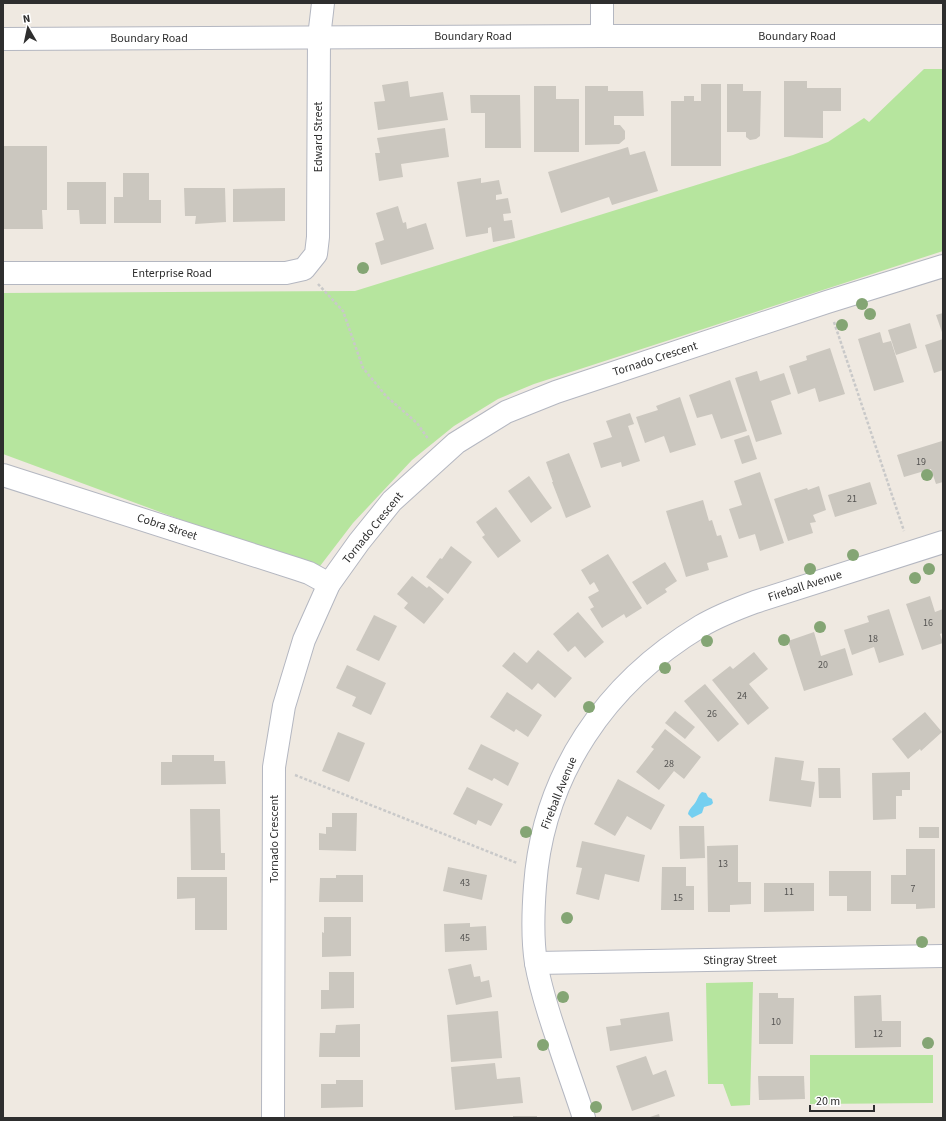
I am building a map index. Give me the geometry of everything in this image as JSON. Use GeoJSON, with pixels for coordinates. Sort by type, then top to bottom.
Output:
{"type":"FeatureCollection","features":[{"type":"Feature","properties":{"kind":"street","name":"Edward Street"},"geometry":{"type":"LineString","coordinates":[[304,268],[316,254],[318,237],[319,37],[323,3]]}},
{"type":"Feature","properties":{"kind":"street"},"geometry":{"type":"LineString","coordinates":[[602,3],[602,36]]}},
{"type":"Feature","properties":{"kind":"street","name":"Boundary Road"},"geometry":{"type":"LineString","coordinates":[[3,39],[943,36]]}},
{"type":"Feature","properties":{"kind":"street","name":"Tornado Crescent"},"geometry":{"type":"LineString","coordinates":[[273,1118],[274,766],[284,706],[304,640],[329,584],[359,542],[392,501],[442,455],[456,443],[506,412],[556,392],[827,302],[943,266]]}},
{"type":"Feature","properties":{"kind":"street","name":"Enterprise Road"},"geometry":{"type":"LineString","coordinates":[[3,273],[286,273],[304,268]]}},
{"type":"Feature","properties":{"kind":"street","name":"Cobra Street"},"geometry":{"type":"LineString","coordinates":[[3,475],[309,573],[329,584]]}},
{"type":"Feature","properties":{"kind":"street","name":"Fireball Avenue"},"geometry":{"type":"LineString","coordinates":[[584,1118],[543,995],[536,963],[533,918],[536,870],[539,850],[547,818],[575,752],[593,723],[626,683],[661,652],[702,626],[735,609],[755,602],[943,542]]}},
{"type":"Feature","properties":{"kind":"street","name":"Stingray Street"},"geometry":{"type":"LineString","coordinates":[[536,963],[943,956]]}},
{"type":"Feature","properties":{"kind":"path"},"geometry":{"type":"LineString","coordinates":[[304,268],[343,311],[363,368],[386,396],[417,423],[442,455]]}},
{"type":"Feature","properties":{"kind":"path"},"geometry":{"type":"LineString","coordinates":[[827,302],[910,552]]}},
{"type":"Feature","properties":{"kind":"path"},"geometry":{"type":"LineString","coordinates":[[274,766],[536,870]]}},
{"type":"Feature","properties":{"kind":"green space"},"geometry":{"type":"Polygon","coordinates":[[[924,69],[943,69],[943,251],[534,384],[498,399],[454,426],[412,460],[353,523],[317,570],[3,454],[3,293],[355,291],[793,155],[828,142],[864,118],[869,122],[924,69]]]}},
{"type":"Feature","properties":{"kind":"green space"},"geometry":{"type":"Polygon","coordinates":[[[753,982],[750,1105],[731,1106],[723,1084],[708,1084],[706,983],[753,982]]]}},
{"type":"Feature","properties":{"kind":"green space"},"geometry":{"type":"Polygon","coordinates":[[[810,1055],[933,1055],[933,1103],[810,1104],[810,1055]]]}},
{"type":"Feature","properties":{"kind":"water"},"geometry":{"type":"Polygon","coordinates":[[[702,792],[706,793],[708,797],[712,799],[713,803],[704,807],[702,813],[692,818],[688,812],[702,792]]]}},
{"type":"Feature","properties":{"kind":"building"},"geometry":{"type":"Polygon","coordinates":[[[408,81],[410,97],[443,92],[448,120],[378,130],[374,102],[385,101],[382,85],[408,81]]]}},
{"type":"Feature","properties":{"kind":"building"},"geometry":{"type":"Polygon","coordinates":[[[784,81],[807,81],[807,88],[841,88],[841,111],[823,111],[823,138],[784,137],[784,81]]]}},
{"type":"Feature","properties":{"kind":"building"},"geometry":{"type":"Polygon","coordinates":[[[701,84],[721,84],[721,166],[671,166],[671,101],[684,101],[684,96],[694,96],[694,101],[701,101],[701,84]]]}},
{"type":"Feature","properties":{"kind":"building"},"geometry":{"type":"Polygon","coordinates":[[[727,84],[743,84],[743,91],[761,91],[760,136],[756,139],[750,140],[746,137],[746,132],[727,132],[727,84]]]}},
{"type":"Feature","properties":{"kind":"building"},"geometry":{"type":"Polygon","coordinates":[[[534,86],[556,86],[556,99],[579,99],[579,152],[534,152],[534,86]]]}},
{"type":"Feature","properties":{"kind":"building"},"geometry":{"type":"Polygon","coordinates":[[[585,86],[608,86],[608,91],[643,91],[644,116],[614,116],[614,125],[620,125],[625,131],[625,139],[619,144],[585,145],[585,86]]]}},
{"type":"Feature","properties":{"kind":"building"},"geometry":{"type":"Polygon","coordinates":[[[470,95],[520,95],[521,148],[485,148],[485,113],[471,113],[470,95]]]}},
{"type":"Feature","properties":{"kind":"building"},"geometry":{"type":"Polygon","coordinates":[[[445,128],[449,157],[401,164],[403,177],[379,181],[375,153],[380,153],[377,138],[445,128]]]}},
{"type":"Feature","properties":{"kind":"building"},"geometry":{"type":"Polygon","coordinates":[[[3,146],[47,146],[47,210],[42,210],[43,229],[4,229],[3,146]]]}},
{"type":"Feature","properties":{"kind":"building"},"geometry":{"type":"Polygon","coordinates":[[[628,147],[630,155],[645,151],[658,191],[612,205],[609,197],[561,213],[548,172],[628,147]]]}},
{"type":"Feature","properties":{"kind":"building"},"geometry":{"type":"Polygon","coordinates":[[[123,173],[149,173],[149,200],[161,200],[161,223],[114,223],[114,197],[123,197],[123,173]]]}},
{"type":"Feature","properties":{"kind":"building"},"geometry":{"type":"Polygon","coordinates":[[[481,178],[481,183],[499,180],[502,194],[496,195],[496,200],[508,198],[511,213],[503,214],[504,221],[512,220],[515,238],[493,242],[491,227],[488,228],[488,233],[466,237],[457,182],[481,178]]]}},
{"type":"Feature","properties":{"kind":"building"},"geometry":{"type":"Polygon","coordinates":[[[67,182],[106,182],[106,224],[80,224],[79,210],[67,210],[67,182]]]}},
{"type":"Feature","properties":{"kind":"building"},"geometry":{"type":"Polygon","coordinates":[[[184,188],[225,188],[226,222],[195,224],[196,216],[185,216],[184,188]]]}},
{"type":"Feature","properties":{"kind":"building"},"geometry":{"type":"Polygon","coordinates":[[[285,188],[285,221],[233,222],[233,189],[285,188]]]}},
{"type":"Feature","properties":{"kind":"building"},"geometry":{"type":"Polygon","coordinates":[[[398,206],[403,223],[406,222],[407,229],[426,223],[434,249],[381,265],[375,243],[384,240],[376,213],[398,206]]]}},
{"type":"Feature","properties":{"kind":"building"},"geometry":{"type":"Polygon","coordinates":[[[943,313],[943,335],[936,315],[943,313]]]}},
{"type":"Feature","properties":{"kind":"building"},"geometry":{"type":"Polygon","coordinates":[[[910,323],[917,348],[896,355],[888,330],[910,323]]]}},
{"type":"Feature","properties":{"kind":"building"},"geometry":{"type":"Polygon","coordinates":[[[880,332],[883,343],[891,341],[904,382],[874,391],[858,339],[880,332]]]}},
{"type":"Feature","properties":{"kind":"building"},"geometry":{"type":"Polygon","coordinates":[[[943,339],[943,370],[934,373],[925,345],[943,339]]]}},
{"type":"Feature","properties":{"kind":"building"},"geometry":{"type":"Polygon","coordinates":[[[830,348],[845,394],[819,402],[815,388],[798,394],[789,366],[807,360],[806,356],[830,348]]]}},
{"type":"Feature","properties":{"kind":"building"},"geometry":{"type":"Polygon","coordinates":[[[757,371],[760,381],[784,373],[791,394],[771,401],[782,434],[756,442],[735,378],[757,371]]]}},
{"type":"Feature","properties":{"kind":"building"},"geometry":{"type":"Polygon","coordinates":[[[730,380],[747,431],[721,439],[712,414],[697,418],[689,395],[730,380]]]}},
{"type":"Feature","properties":{"kind":"building"},"geometry":{"type":"Polygon","coordinates":[[[680,397],[696,445],[670,453],[664,436],[645,443],[636,417],[658,410],[656,406],[680,397]]]}},
{"type":"Feature","properties":{"kind":"building"},"geometry":{"type":"Polygon","coordinates":[[[630,413],[634,424],[628,426],[640,461],[622,467],[621,462],[601,468],[593,443],[612,437],[606,421],[630,413]]]}},
{"type":"Feature","properties":{"kind":"building"},"geometry":{"type":"Polygon","coordinates":[[[749,435],[757,459],[742,464],[734,440],[749,435]]]}},
{"type":"Feature","properties":{"kind":"building"},"geometry":{"type":"Polygon","coordinates":[[[942,441],[943,482],[936,484],[931,469],[904,477],[897,455],[942,441]]]}},
{"type":"Feature","properties":{"kind":"building"},"geometry":{"type":"Polygon","coordinates":[[[569,453],[591,507],[566,518],[546,462],[569,453]]]}},
{"type":"Feature","properties":{"kind":"building"},"geometry":{"type":"Polygon","coordinates":[[[760,472],[784,543],[760,551],[755,534],[739,539],[729,509],[742,505],[734,481],[760,472]]]}},
{"type":"Feature","properties":{"kind":"building"},"geometry":{"type":"Polygon","coordinates":[[[529,476],[552,508],[531,523],[508,491],[529,476]]]}},
{"type":"Feature","properties":{"kind":"building"},"geometry":{"type":"Polygon","coordinates":[[[870,482],[877,504],[835,517],[828,495],[870,482]]]}},
{"type":"Feature","properties":{"kind":"building"},"geometry":{"type":"Polygon","coordinates":[[[819,486],[826,510],[813,515],[816,522],[810,523],[813,533],[788,541],[774,499],[807,488],[808,490],[819,486]]]}},
{"type":"Feature","properties":{"kind":"building"},"geometry":{"type":"Polygon","coordinates":[[[703,500],[709,521],[712,520],[717,536],[721,535],[728,557],[707,563],[709,570],[686,577],[666,511],[703,500]]]}},
{"type":"Feature","properties":{"kind":"building"},"geometry":{"type":"Polygon","coordinates":[[[496,507],[521,541],[498,558],[482,537],[485,535],[476,522],[496,507]]]}},
{"type":"Feature","properties":{"kind":"building"},"geometry":{"type":"Polygon","coordinates":[[[451,546],[472,562],[448,594],[426,577],[451,546]]]}},
{"type":"Feature","properties":{"kind":"building"},"geometry":{"type":"Polygon","coordinates":[[[608,554],[642,608],[626,618],[624,614],[602,628],[590,609],[594,607],[588,597],[599,591],[594,582],[590,585],[581,570],[608,554]]]}},
{"type":"Feature","properties":{"kind":"building"},"geometry":{"type":"Polygon","coordinates":[[[665,562],[677,581],[665,589],[667,592],[647,605],[632,582],[665,562]]]}},
{"type":"Feature","properties":{"kind":"building"},"geometry":{"type":"Polygon","coordinates":[[[412,576],[427,588],[429,586],[444,599],[424,624],[404,608],[408,603],[397,594],[412,576]]]}},
{"type":"Feature","properties":{"kind":"building"},"geometry":{"type":"Polygon","coordinates":[[[930,596],[935,612],[943,609],[943,633],[940,634],[943,643],[922,650],[906,604],[930,596]]]}},
{"type":"Feature","properties":{"kind":"building"},"geometry":{"type":"Polygon","coordinates":[[[889,609],[904,655],[879,663],[874,647],[852,655],[844,630],[869,622],[867,616],[889,609]]]}},
{"type":"Feature","properties":{"kind":"building"},"geometry":{"type":"Polygon","coordinates":[[[578,612],[604,642],[585,658],[575,646],[568,652],[553,634],[578,612]]]}},
{"type":"Feature","properties":{"kind":"building"},"geometry":{"type":"Polygon","coordinates":[[[374,615],[397,626],[379,661],[356,650],[374,615]]]}},
{"type":"Feature","properties":{"kind":"building"},"geometry":{"type":"Polygon","coordinates":[[[814,632],[821,656],[845,648],[853,675],[804,691],[788,641],[814,632]]]}},
{"type":"Feature","properties":{"kind":"building"},"geometry":{"type":"Polygon","coordinates":[[[538,650],[572,678],[555,698],[538,683],[532,690],[502,666],[514,652],[527,663],[538,650]]]}},
{"type":"Feature","properties":{"kind":"building"},"geometry":{"type":"Polygon","coordinates":[[[754,652],[768,669],[749,684],[769,708],[748,725],[712,680],[730,666],[733,669],[754,652]]]}},
{"type":"Feature","properties":{"kind":"building"},"geometry":{"type":"Polygon","coordinates":[[[347,665],[386,683],[371,715],[352,706],[356,697],[336,688],[347,665]]]}},
{"type":"Feature","properties":{"kind":"building"},"geometry":{"type":"Polygon","coordinates":[[[705,684],[739,724],[718,742],[684,701],[705,684]]]}},
{"type":"Feature","properties":{"kind":"building"},"geometry":{"type":"Polygon","coordinates":[[[507,692],[542,715],[528,737],[516,729],[514,732],[490,717],[507,692]]]}},
{"type":"Feature","properties":{"kind":"building"},"geometry":{"type":"Polygon","coordinates":[[[675,711],[695,727],[685,739],[665,723],[675,711]]]}},
{"type":"Feature","properties":{"kind":"building"},"geometry":{"type":"Polygon","coordinates":[[[925,712],[942,732],[921,751],[920,749],[908,759],[892,739],[925,712]]]}},
{"type":"Feature","properties":{"kind":"building"},"geometry":{"type":"Polygon","coordinates":[[[665,729],[701,757],[684,779],[674,771],[659,790],[636,772],[654,749],[651,747],[665,729]]]}},
{"type":"Feature","properties":{"kind":"building"},"geometry":{"type":"Polygon","coordinates":[[[338,732],[365,743],[349,782],[322,771],[338,732]]]}},
{"type":"Feature","properties":{"kind":"building"},"geometry":{"type":"Polygon","coordinates":[[[481,744],[519,763],[508,786],[494,778],[492,781],[468,769],[481,744]]]}},
{"type":"Feature","properties":{"kind":"building"},"geometry":{"type":"Polygon","coordinates":[[[172,755],[214,755],[214,761],[225,761],[226,784],[161,785],[161,762],[172,762],[172,755]]]}},
{"type":"Feature","properties":{"kind":"building"},"geometry":{"type":"Polygon","coordinates":[[[775,757],[804,761],[801,780],[815,782],[811,807],[769,801],[775,757]]]}},
{"type":"Feature","properties":{"kind":"building"},"geometry":{"type":"Polygon","coordinates":[[[818,768],[840,768],[841,798],[819,798],[818,768]]]}},
{"type":"Feature","properties":{"kind":"building"},"geometry":{"type":"Polygon","coordinates":[[[910,772],[910,790],[902,790],[902,796],[896,796],[896,819],[873,820],[872,773],[910,772]]]}},
{"type":"Feature","properties":{"kind":"building"},"geometry":{"type":"Polygon","coordinates":[[[618,779],[665,805],[651,830],[627,816],[615,836],[594,824],[618,779]]]}},
{"type":"Feature","properties":{"kind":"building"},"geometry":{"type":"Polygon","coordinates":[[[467,787],[503,804],[491,826],[478,820],[476,825],[453,814],[467,787]]]}},
{"type":"Feature","properties":{"kind":"building"},"geometry":{"type":"Polygon","coordinates":[[[190,809],[220,809],[221,853],[225,853],[225,870],[191,870],[190,809]]]}},
{"type":"Feature","properties":{"kind":"building"},"geometry":{"type":"Polygon","coordinates":[[[332,813],[357,813],[356,851],[319,850],[319,833],[326,834],[326,827],[332,827],[332,813]]]}},
{"type":"Feature","properties":{"kind":"building"},"geometry":{"type":"Polygon","coordinates":[[[679,826],[704,826],[705,858],[680,859],[679,826]]]}},
{"type":"Feature","properties":{"kind":"building"},"geometry":{"type":"Polygon","coordinates":[[[919,827],[939,827],[939,838],[919,838],[919,827]]]}},
{"type":"Feature","properties":{"kind":"building"},"geometry":{"type":"Polygon","coordinates":[[[582,841],[645,855],[639,882],[605,874],[599,900],[576,894],[582,868],[576,867],[582,841]]]}},
{"type":"Feature","properties":{"kind":"building"},"geometry":{"type":"Polygon","coordinates":[[[738,845],[738,882],[751,882],[751,904],[730,905],[730,912],[708,912],[707,846],[738,845]]]}},
{"type":"Feature","properties":{"kind":"building"},"geometry":{"type":"Polygon","coordinates":[[[906,849],[935,849],[935,908],[916,909],[916,904],[891,904],[891,875],[906,875],[906,849]]]}},
{"type":"Feature","properties":{"kind":"building"},"geometry":{"type":"Polygon","coordinates":[[[448,867],[487,875],[482,900],[443,891],[448,867]]]}},
{"type":"Feature","properties":{"kind":"building"},"geometry":{"type":"Polygon","coordinates":[[[662,867],[686,867],[686,886],[694,886],[694,910],[661,910],[662,867]]]}},
{"type":"Feature","properties":{"kind":"building"},"geometry":{"type":"Polygon","coordinates":[[[829,871],[871,871],[871,911],[847,911],[847,896],[829,896],[829,871]]]}},
{"type":"Feature","properties":{"kind":"building"},"geometry":{"type":"Polygon","coordinates":[[[336,875],[363,875],[363,902],[319,902],[320,878],[336,878],[336,875]]]}},
{"type":"Feature","properties":{"kind":"building"},"geometry":{"type":"Polygon","coordinates":[[[177,877],[227,877],[227,930],[195,930],[195,898],[177,899],[177,877]]]}},
{"type":"Feature","properties":{"kind":"building"},"geometry":{"type":"Polygon","coordinates":[[[764,883],[814,883],[814,911],[764,912],[764,883]]]}},
{"type":"Feature","properties":{"kind":"building"},"geometry":{"type":"Polygon","coordinates":[[[324,917],[351,917],[351,956],[322,957],[322,932],[324,933],[324,917]]]}},
{"type":"Feature","properties":{"kind":"building"},"geometry":{"type":"Polygon","coordinates":[[[470,923],[470,927],[486,926],[487,950],[445,952],[444,924],[470,923]]]}},
{"type":"Feature","properties":{"kind":"building"},"geometry":{"type":"Polygon","coordinates":[[[471,964],[474,977],[480,976],[481,982],[489,980],[492,997],[456,1005],[448,969],[471,964]]]}},
{"type":"Feature","properties":{"kind":"building"},"geometry":{"type":"Polygon","coordinates":[[[329,972],[354,972],[354,1008],[321,1009],[321,990],[329,990],[329,972]]]}},
{"type":"Feature","properties":{"kind":"building"},"geometry":{"type":"Polygon","coordinates":[[[759,993],[778,993],[778,998],[794,998],[793,1044],[759,1044],[759,993]]]}},
{"type":"Feature","properties":{"kind":"building"},"geometry":{"type":"Polygon","coordinates":[[[881,995],[882,1021],[901,1021],[901,1047],[855,1048],[854,996],[881,995]]]}},
{"type":"Feature","properties":{"kind":"building"},"geometry":{"type":"Polygon","coordinates":[[[498,1011],[502,1058],[451,1062],[447,1015],[498,1011]]]}},
{"type":"Feature","properties":{"kind":"building"},"geometry":{"type":"Polygon","coordinates":[[[669,1012],[673,1041],[610,1051],[606,1027],[621,1025],[620,1019],[669,1012]]]}},
{"type":"Feature","properties":{"kind":"building"},"geometry":{"type":"Polygon","coordinates":[[[360,1024],[360,1057],[319,1057],[320,1033],[335,1033],[336,1025],[360,1024]]]}},
{"type":"Feature","properties":{"kind":"building"},"geometry":{"type":"Polygon","coordinates":[[[646,1056],[653,1075],[666,1070],[675,1096],[632,1111],[616,1066],[646,1056]]]}},
{"type":"Feature","properties":{"kind":"building"},"geometry":{"type":"Polygon","coordinates":[[[495,1063],[497,1079],[520,1077],[523,1103],[455,1110],[451,1067],[495,1063]]]}},
{"type":"Feature","properties":{"kind":"building"},"geometry":{"type":"Polygon","coordinates":[[[758,1076],[804,1076],[805,1099],[759,1100],[758,1076]]]}},
{"type":"Feature","properties":{"kind":"building"},"geometry":{"type":"Polygon","coordinates":[[[336,1080],[363,1080],[363,1107],[321,1108],[321,1084],[336,1084],[336,1080]]]}},
{"type":"Feature","properties":{"kind":"building"},"geometry":{"type":"Polygon","coordinates":[[[659,1114],[660,1118],[647,1118],[659,1114]]]}},
{"type":"Feature","properties":{"kind":"building"},"geometry":{"type":"Polygon","coordinates":[[[513,1116],[537,1116],[537,1118],[513,1118],[513,1116]]]}}]}
